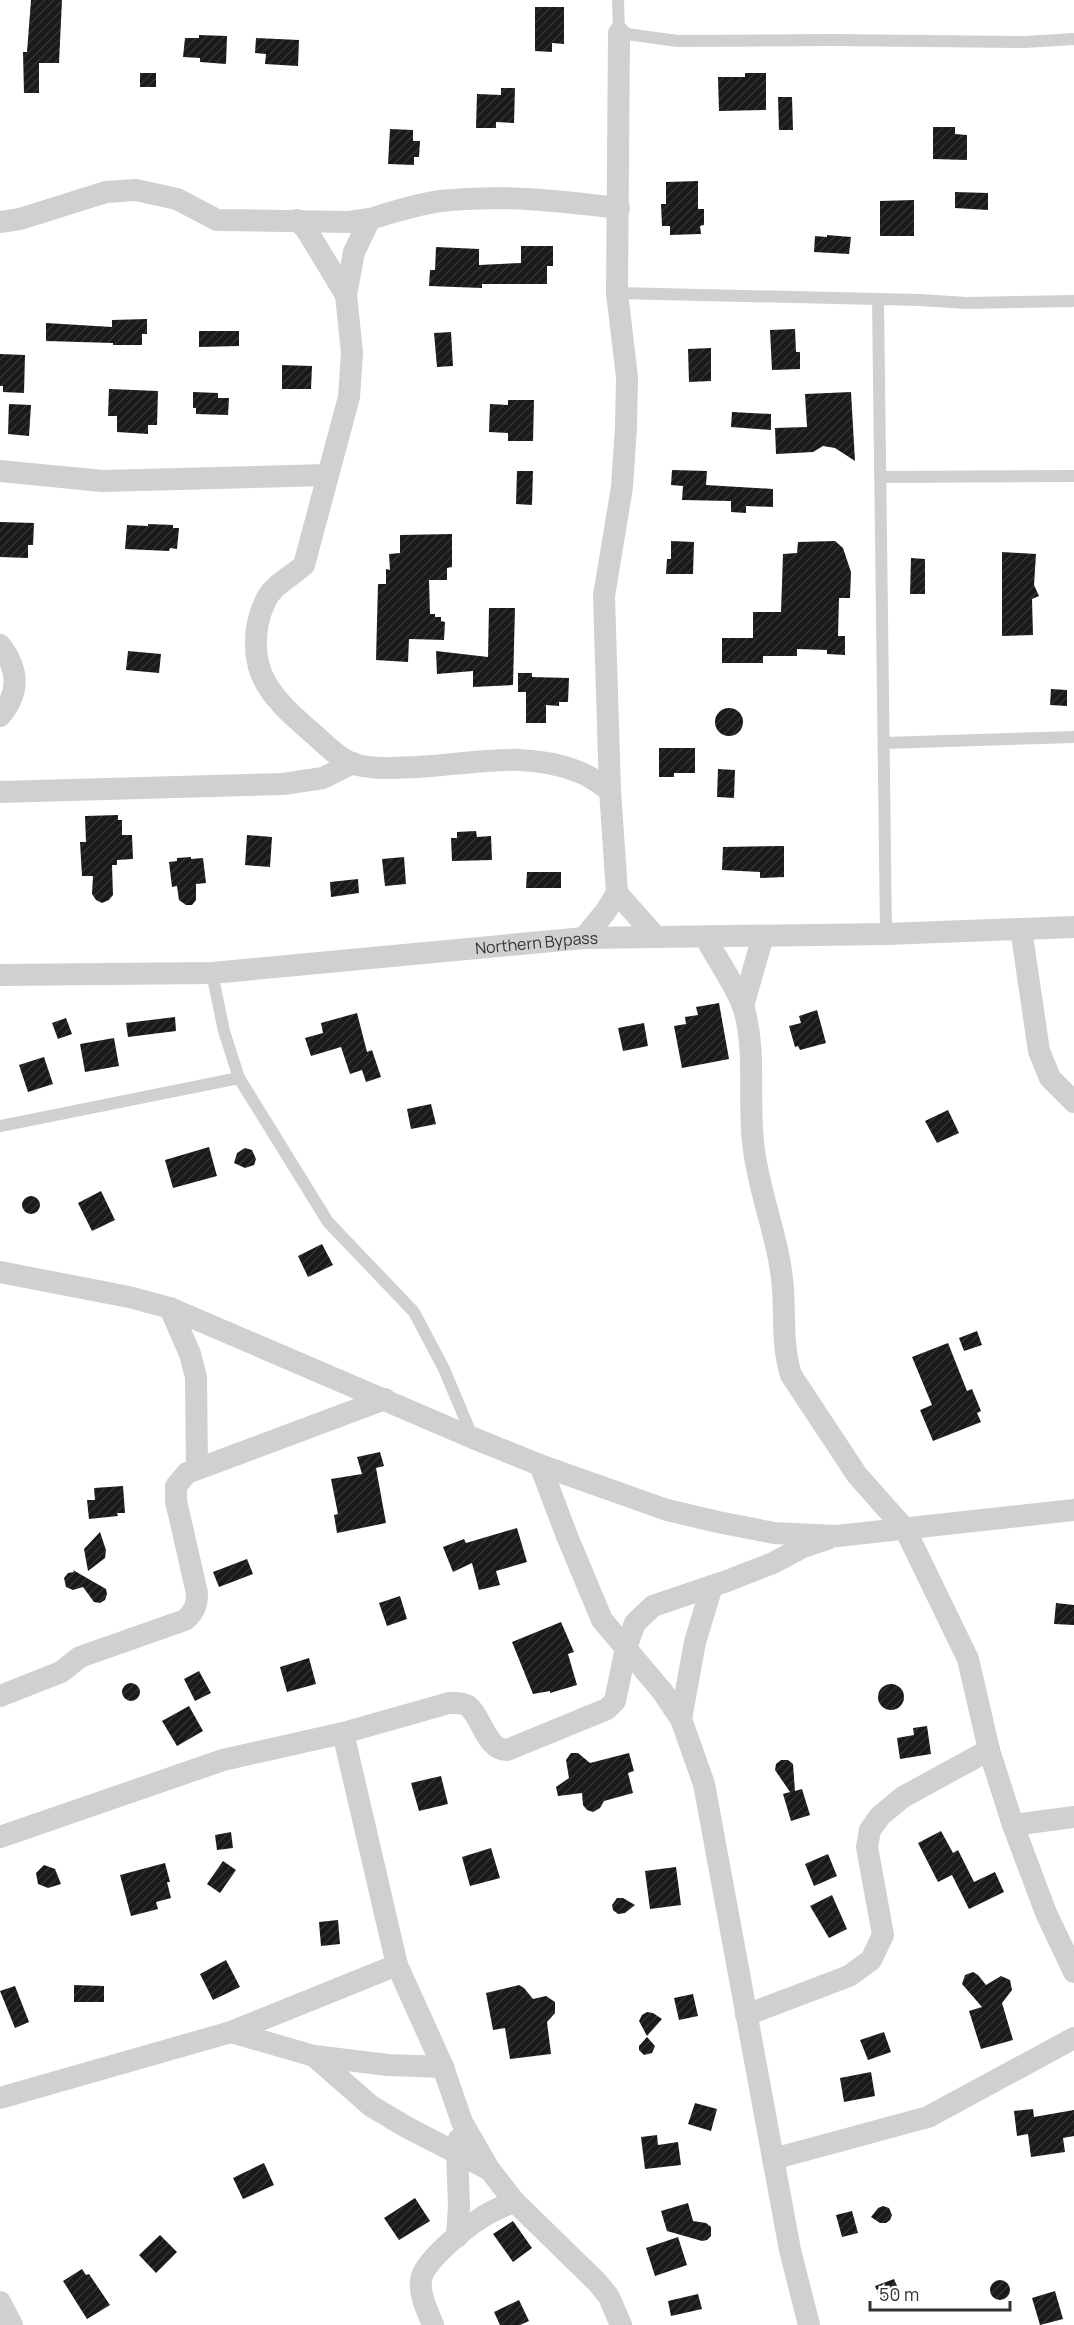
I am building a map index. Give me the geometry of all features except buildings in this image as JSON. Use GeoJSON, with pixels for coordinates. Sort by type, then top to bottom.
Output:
{"type":"FeatureCollection","features":[{"type":"Feature","properties":{"kind":"street"},"geometry":{"type":"LineString","coordinates":[[584,938],[617,893],[610,790],[604,596],[622,487],[626,427],[627,377],[617,293],[620,208],[619,33]]}},
{"type":"Feature","properties":{"kind":"street"},"geometry":{"type":"LineString","coordinates":[[0,222],[20,219],[106,192],[136,190],[177,199],[217,219],[238,221],[349,222],[440,201],[483,199],[536,199],[620,208]]}},
{"type":"Feature","properties":{"kind":"street"},"geometry":{"type":"LineString","coordinates":[[369,219],[354,252],[346,295],[352,376],[344,423],[327,475],[304,565],[294,575],[279,584],[265,601],[257,627],[256,655],[267,685],[296,719],[336,753],[353,764],[383,769],[515,758],[551,763],[580,772],[610,790]]}},
{"type":"Feature","properties":{"kind":"street"},"geometry":{"type":"LineString","coordinates":[[297,220],[309,234],[346,295]]}},
{"type":"Feature","properties":{"kind":"street"},"geometry":{"type":"LineString","coordinates":[[0,471],[102,481],[327,475]]}},
{"type":"Feature","properties":{"kind":"street"},"geometry":{"type":"LineString","coordinates":[[0,645],[12,665],[16,683],[10,705],[0,716]]}},
{"type":"Feature","properties":{"kind":"street"},"geometry":{"type":"LineString","coordinates":[[0,792],[283,784],[323,778],[353,764]]}},
{"type":"Feature","properties":{"kind":"street"},"geometry":{"type":"LineString","coordinates":[[617,893],[656,937]]}},
{"type":"Feature","properties":{"kind":"street","name":"Northern Bypass"},"geometry":{"type":"LineString","coordinates":[[0,975],[212,973],[584,938],[886,934],[1074,927]]}},
{"type":"Feature","properties":{"kind":"street"},"geometry":{"type":"LineString","coordinates":[[1021,929],[1039,1051],[1050,1078],[1074,1102]]}},
{"type":"Feature","properties":{"kind":"street"},"geometry":{"type":"LineString","coordinates":[[743,1006],[763,936]]}},
{"type":"Feature","properties":{"kind":"street"},"geometry":{"type":"LineString","coordinates":[[705,937],[743,1006],[749,1031],[754,1152],[783,1289],[783,1338],[785,1358],[791,1376],[857,1475],[905,1529],[968,1659],[989,1750],[1013,1825],[1046,1913],[1072,1967]]}},
{"type":"Feature","properties":{"kind":"street"},"geometry":{"type":"LineString","coordinates":[[0,1272],[129,1297],[170,1308],[473,1438],[540,1465],[667,1510],[774,1533],[837,1536],[1074,1510]]}},
{"type":"Feature","properties":{"kind":"street"},"geometry":{"type":"LineString","coordinates":[[170,1308],[190,1354],[196,1377],[197,1469]]}},
{"type":"Feature","properties":{"kind":"street"},"geometry":{"type":"LineString","coordinates":[[0,1696],[61,1672],[80,1657],[184,1620],[193,1613],[197,1604],[196,1593],[176,1501],[176,1486],[187,1473],[385,1399]]}},
{"type":"Feature","properties":{"kind":"street"},"geometry":{"type":"LineString","coordinates":[[540,1465],[602,1620],[662,1691],[681,1719],[704,1784],[790,2250],[809,2325]]}},
{"type":"Feature","properties":{"kind":"street"},"geometry":{"type":"LineString","coordinates":[[0,1837],[223,1760],[343,1733],[449,1703],[468,1706],[496,1747],[507,1750],[607,1708],[615,1701],[626,1648],[635,1623],[653,1606],[712,1586],[772,1563],[803,1547],[837,1536]]}},
{"type":"Feature","properties":{"kind":"street"},"geometry":{"type":"LineString","coordinates":[[681,1719],[695,1642],[712,1586]]}},
{"type":"Feature","properties":{"kind":"street"},"geometry":{"type":"LineString","coordinates":[[343,1733],[397,1965],[443,2067],[462,2122],[489,2169],[514,2201],[597,2282],[609,2297],[621,2325]]}},
{"type":"Feature","properties":{"kind":"street"},"geometry":{"type":"LineString","coordinates":[[746,2015],[849,1976],[871,1960],[883,1935],[867,1847],[870,1830],[880,1816],[903,1797],[989,1750]]}},
{"type":"Feature","properties":{"kind":"street"},"geometry":{"type":"LineString","coordinates":[[1013,1825],[1074,1816]]}},
{"type":"Feature","properties":{"kind":"street"},"geometry":{"type":"LineString","coordinates":[[0,2098],[231,2031],[397,1965]]}},
{"type":"Feature","properties":{"kind":"street"},"geometry":{"type":"LineString","coordinates":[[231,2031],[314,2056],[388,2065],[443,2067]]}},
{"type":"Feature","properties":{"kind":"street"},"geometry":{"type":"LineString","coordinates":[[773,2159],[928,2117],[1074,2038]]}},
{"type":"Feature","properties":{"kind":"street"},"geometry":{"type":"LineString","coordinates":[[314,2056],[371,2106],[408,2128],[489,2169]]}},
{"type":"Feature","properties":{"kind":"street"},"geometry":{"type":"LineString","coordinates":[[457,2237],[459,2205],[457,2151],[462,2122]]}},
{"type":"Feature","properties":{"kind":"street"},"geometry":{"type":"LineString","coordinates":[[433,2325],[424,2300],[421,2279],[425,2268],[482,2217],[514,2201]]}},
{"type":"Feature","properties":{"kind":"street"},"geometry":{"type":"LineString","coordinates":[[0,2302],[12,2325]]}},
{"type":"Feature","properties":{"kind":"lane"},"geometry":{"type":"LineString","coordinates":[[618,0],[619,33],[678,41],[1025,42],[1074,39]]}},
{"type":"Feature","properties":{"kind":"lane"},"geometry":{"type":"LineString","coordinates":[[617,293],[966,303],[1074,301]]}},
{"type":"Feature","properties":{"kind":"lane"},"geometry":{"type":"LineString","coordinates":[[878,300],[886,934]]}},
{"type":"Feature","properties":{"kind":"lane"},"geometry":{"type":"LineString","coordinates":[[880,477],[1074,476]]}},
{"type":"Feature","properties":{"kind":"lane"},"geometry":{"type":"LineString","coordinates":[[884,743],[1074,737]]}},
{"type":"Feature","properties":{"kind":"lane"},"geometry":{"type":"LineString","coordinates":[[212,973],[224,1031],[238,1078],[328,1222],[414,1312],[444,1369],[473,1438]]}},
{"type":"Feature","properties":{"kind":"lane"},"geometry":{"type":"LineString","coordinates":[[0,1126],[238,1078]]}}]}
